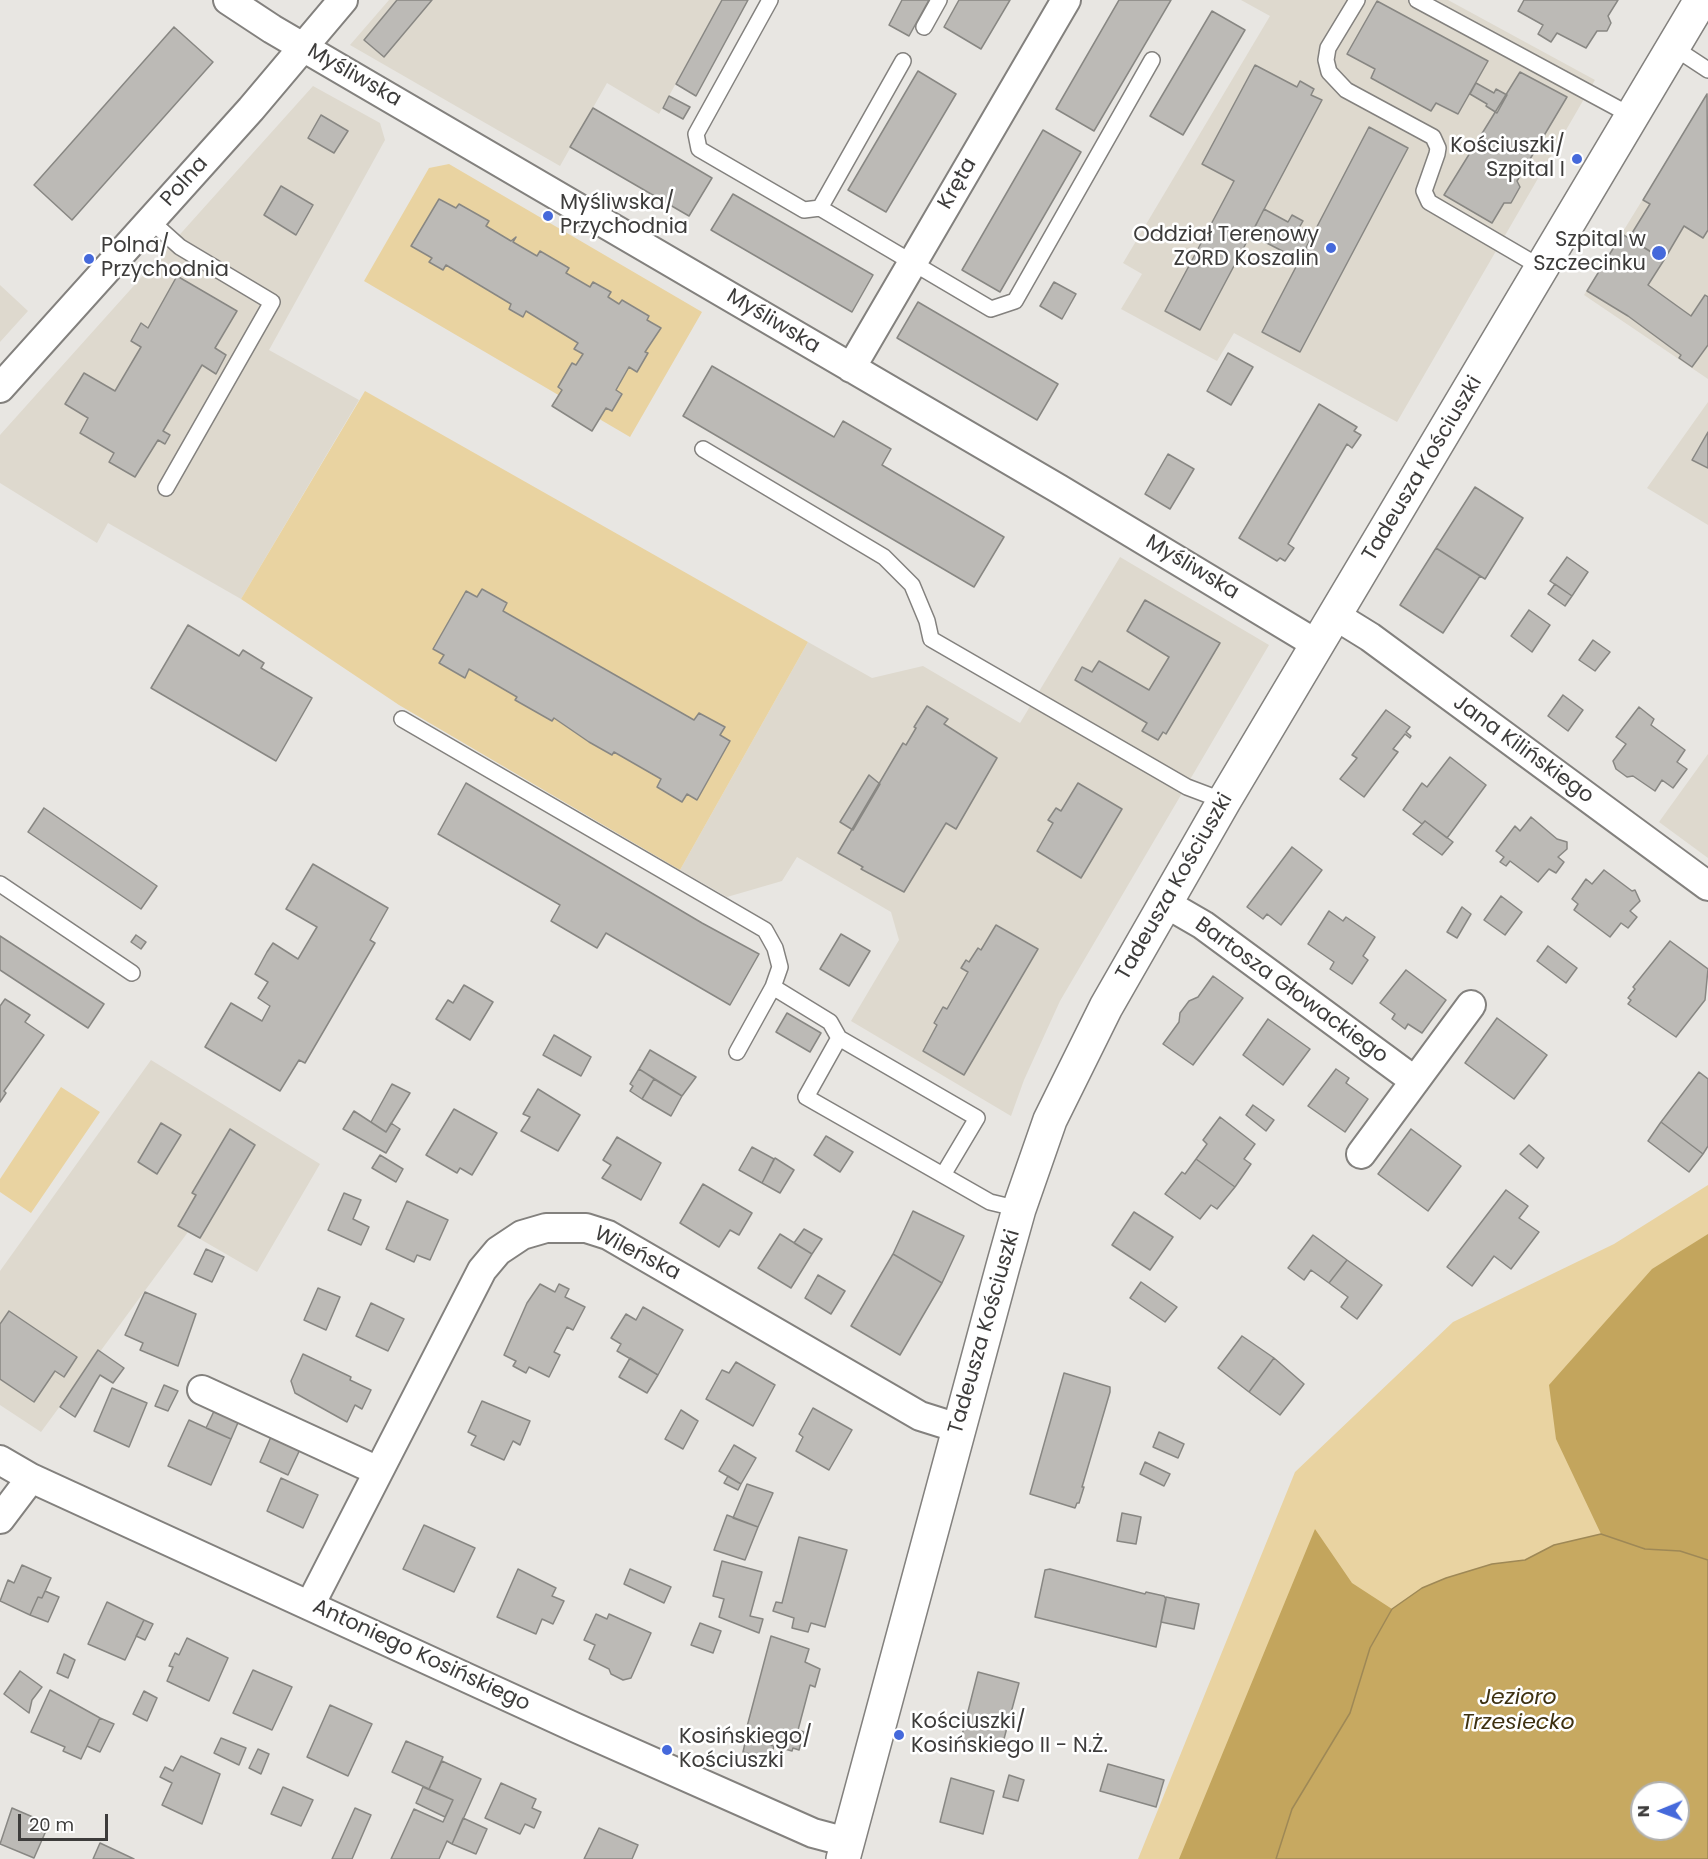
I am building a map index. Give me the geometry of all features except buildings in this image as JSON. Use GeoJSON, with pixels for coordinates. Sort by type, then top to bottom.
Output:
{"type":"FeatureCollection","features":[{"type":"Feature","properties":{"kind":"street","name":"Myśliwska"},"geometry":{"type":"LineString","coordinates":[[228,0],[302,46],[1318,645]]}},
{"type":"Feature","properties":{"kind":"street","name":"Polna"},"geometry":{"type":"LineString","coordinates":[[0,388],[151,221],[343,0]]}},
{"type":"Feature","properties":{"kind":"street","name":"Kręta"},"geometry":{"type":"LineString","coordinates":[[851,368],[1066,0]]}},
{"type":"Feature","properties":{"kind":"street","name":"Tadeusza Kościuszki"},"geometry":{"type":"LineString","coordinates":[[845,1851],[1019,1209],[1050,1120],[1106,1007],[1224,801],[1701,0]]}},
{"type":"Feature","properties":{"kind":"street","name":"Jana Kilińskiego"},"geometry":{"type":"LineString","coordinates":[[1336,616],[1379,644],[1708,886]]}},
{"type":"Feature","properties":{"kind":"street","name":"Bartosza Głowackiego"},"geometry":{"type":"LineString","coordinates":[[1165,903],[1203,925],[1415,1081]]}},
{"type":"Feature","properties":{"kind":"street"},"geometry":{"type":"LineString","coordinates":[[1360,1154],[1471,1005]]}},
{"type":"Feature","properties":{"kind":"street","name":"Wileńska"},"geometry":{"type":"LineString","coordinates":[[310,1605],[482,1270],[498,1251],[522,1235],[561,1226],[586,1228],[608,1235],[910,1410],[958,1428]]}},
{"type":"Feature","properties":{"kind":"street"},"geometry":{"type":"LineString","coordinates":[[202,1390],[378,1471]]}},
{"type":"Feature","properties":{"kind":"street","name":"Antoniego Kosińskiego"},"geometry":{"type":"LineString","coordinates":[[0,1460],[31,1478],[813,1833],[845,1851]]}},
{"type":"Feature","properties":{"kind":"street"},"geometry":{"type":"LineString","coordinates":[[0,1519],[31,1478]]}},
{"type":"Feature","properties":{"kind":"lane"},"geometry":{"type":"LineString","coordinates":[[770,0],[696,134],[699,149],[804,210],[820,208],[991,309],[1015,301],[1152,60]]}},
{"type":"Feature","properties":{"kind":"lane"},"geometry":{"type":"LineString","coordinates":[[924,27],[939,0]]}},
{"type":"Feature","properties":{"kind":"lane"},"geometry":{"type":"LineString","coordinates":[[1357,0],[1328,48],[1326,60],[1329,72],[1346,90],[1433,137],[1437,154],[1424,191],[1429,202],[1542,268]]}},
{"type":"Feature","properties":{"kind":"lane"},"geometry":{"type":"LineString","coordinates":[[1417,0],[1632,116]]}},
{"type":"Feature","properties":{"kind":"lane"},"geometry":{"type":"LineString","coordinates":[[1673,48],[1708,70]]}},
{"type":"Feature","properties":{"kind":"lane"},"geometry":{"type":"LineString","coordinates":[[820,208],[903,61]]}},
{"type":"Feature","properties":{"kind":"lane"},"geometry":{"type":"LineString","coordinates":[[151,221],[180,247],[272,302],[166,488]]}},
{"type":"Feature","properties":{"kind":"lane"},"geometry":{"type":"LineString","coordinates":[[703,449],[884,557],[912,585],[927,621],[931,639],[1187,788],[1224,801]]}},
{"type":"Feature","properties":{"kind":"lane"},"geometry":{"type":"LineString","coordinates":[[402,719],[765,930],[775,948],[780,967],[773,987],[737,1052]]}},
{"type":"Feature","properties":{"kind":"lane"},"geometry":{"type":"LineString","coordinates":[[0,884],[132,973]]}},
{"type":"Feature","properties":{"kind":"lane"},"geometry":{"type":"LineString","coordinates":[[773,987],[830,1022],[839,1038],[977,1118],[943,1175]]}},
{"type":"Feature","properties":{"kind":"lane"},"geometry":{"type":"LineString","coordinates":[[839,1038],[807,1097],[990,1202],[1019,1209]]}},
{"type":"Feature","properties":{"kind":"shaded area"},"geometry":{"type":"Polygon","coordinates":[[[389,0],[722,0],[659,114],[607,83],[560,166],[350,45],[389,0]]]}},
{"type":"Feature","properties":{"kind":"shaded area"},"geometry":{"type":"Polygon","coordinates":[[[1241,0],[1448,0],[1595,80],[1397,422],[1234,333],[1217,361],[1121,309],[1142,274],[1123,263],[1270,16],[1241,0]]]}},
{"type":"Feature","properties":{"kind":"shaded area"},"geometry":{"type":"Polygon","coordinates":[[[313,86],[380,123],[385,140],[269,350],[359,400],[241,599],[108,523],[97,543],[0,483],[0,435],[313,86]]]}},
{"type":"Feature","properties":{"kind":"shaded area","name":"Szpital w Szczecinku"},"geometry":{"type":"Polygon","coordinates":[[[1708,93],[1708,379],[1584,295],[1708,93]]]}},
{"type":"Feature","properties":{"kind":"shaded area"},"geometry":{"type":"Polygon","coordinates":[[[449,164],[702,312],[630,437],[364,281],[429,168],[449,164]]]}},
{"type":"Feature","properties":{"kind":"shaded area"},"geometry":{"type":"Polygon","coordinates":[[[0,285],[28,311],[0,342],[0,285]]]}},
{"type":"Feature","properties":{"kind":"shaded area"},"geometry":{"type":"Polygon","coordinates":[[[365,391],[808,642],[680,870],[399,705],[241,599],[365,391]]]}},
{"type":"Feature","properties":{"kind":"shaded area"},"geometry":{"type":"Polygon","coordinates":[[[1708,402],[1708,525],[1647,488],[1708,402]]]}},
{"type":"Feature","properties":{"kind":"shaded area"},"geometry":{"type":"Polygon","coordinates":[[[1120,557],[1269,645],[1060,1001],[1024,1080],[1011,1116],[851,1021],[899,940],[891,912],[797,857],[782,881],[727,897],[680,870],[808,642],[872,678],[923,666],[1020,723],[1120,557]]]}},
{"type":"Feature","properties":{"kind":"shaded area"},"geometry":{"type":"Polygon","coordinates":[[[1708,754],[1708,858],[1659,822],[1708,754]]]}},
{"type":"Feature","properties":{"kind":"shaded area"},"geometry":{"type":"Polygon","coordinates":[[[151,1060],[320,1164],[257,1272],[188,1232],[41,1432],[0,1405],[0,1271],[151,1060]]]}},
{"type":"Feature","properties":{"kind":"shaded area"},"geometry":{"type":"Polygon","coordinates":[[[61,1087],[100,1112],[31,1213],[0,1192],[0,1179],[61,1087]]]}},
{"type":"Feature","properties":{"kind":"shaded area"},"geometry":{"type":"Polygon","coordinates":[[[1708,1185],[1708,1821],[1690,1804],[1690,1781],[1671,1781],[1661,1763],[1642,1781],[1630,1781],[1630,1792],[1558,1859],[1138,1859],[1295,1472],[1453,1322],[1614,1244],[1708,1185]]]}},
{"type":"Feature","properties":{"kind":"shaded area"},"geometry":{"type":"Polygon","coordinates":[[[1708,1234],[1708,1560],[1680,1551],[1645,1549],[1601,1534],[1556,1439],[1549,1385],[1652,1269],[1708,1234]]]}},
{"type":"Feature","properties":{"kind":"shaded area"},"geometry":{"type":"Polygon","coordinates":[[[1315,1529],[1352,1583],[1392,1609],[1370,1648],[1350,1713],[1292,1809],[1276,1859],[1179,1859],[1315,1529]]]}},
{"type":"Feature","properties":{"kind":"water","name":"Jezioro Trzesiecko"},"geometry":{"type":"Polygon","coordinates":[[[1601,1534],[1645,1549],[1680,1551],[1708,1560],[1708,1859],[1276,1859],[1292,1809],[1350,1713],[1370,1648],[1392,1609],[1422,1588],[1446,1578],[1492,1564],[1525,1560],[1554,1545],[1601,1534]]]}},
{"type":"Feature","properties":{"kind":"place","name":"Kościuszki/ Szpital I"},"geometry":{"type":"Point","coordinates":[1577,159]}},
{"type":"Feature","properties":{"kind":"place","name":"Myśliwska/ Przychodnia"},"geometry":{"type":"Point","coordinates":[548,216]}},
{"type":"Feature","properties":{"kind":"place","name":"Oddział Terenowy ZORD Koszalin"},"geometry":{"type":"Point","coordinates":[1331,248]}},
{"type":"Feature","properties":{"kind":"place","name":"Szpital w Szczecinku"},"geometry":{"type":"Point","coordinates":[1659,253]}},
{"type":"Feature","properties":{"kind":"place","name":"Polna/ Przychodnia"},"geometry":{"type":"Point","coordinates":[89,259]}},
{"type":"Feature","properties":{"kind":"place","name":"Kościuszki/ Kosińskiego II - N.Ż."},"geometry":{"type":"Point","coordinates":[899,1735]}},
{"type":"Feature","properties":{"kind":"place","name":"Kosińskiego/ Kościuszki"},"geometry":{"type":"Point","coordinates":[667,1750]}}]}
